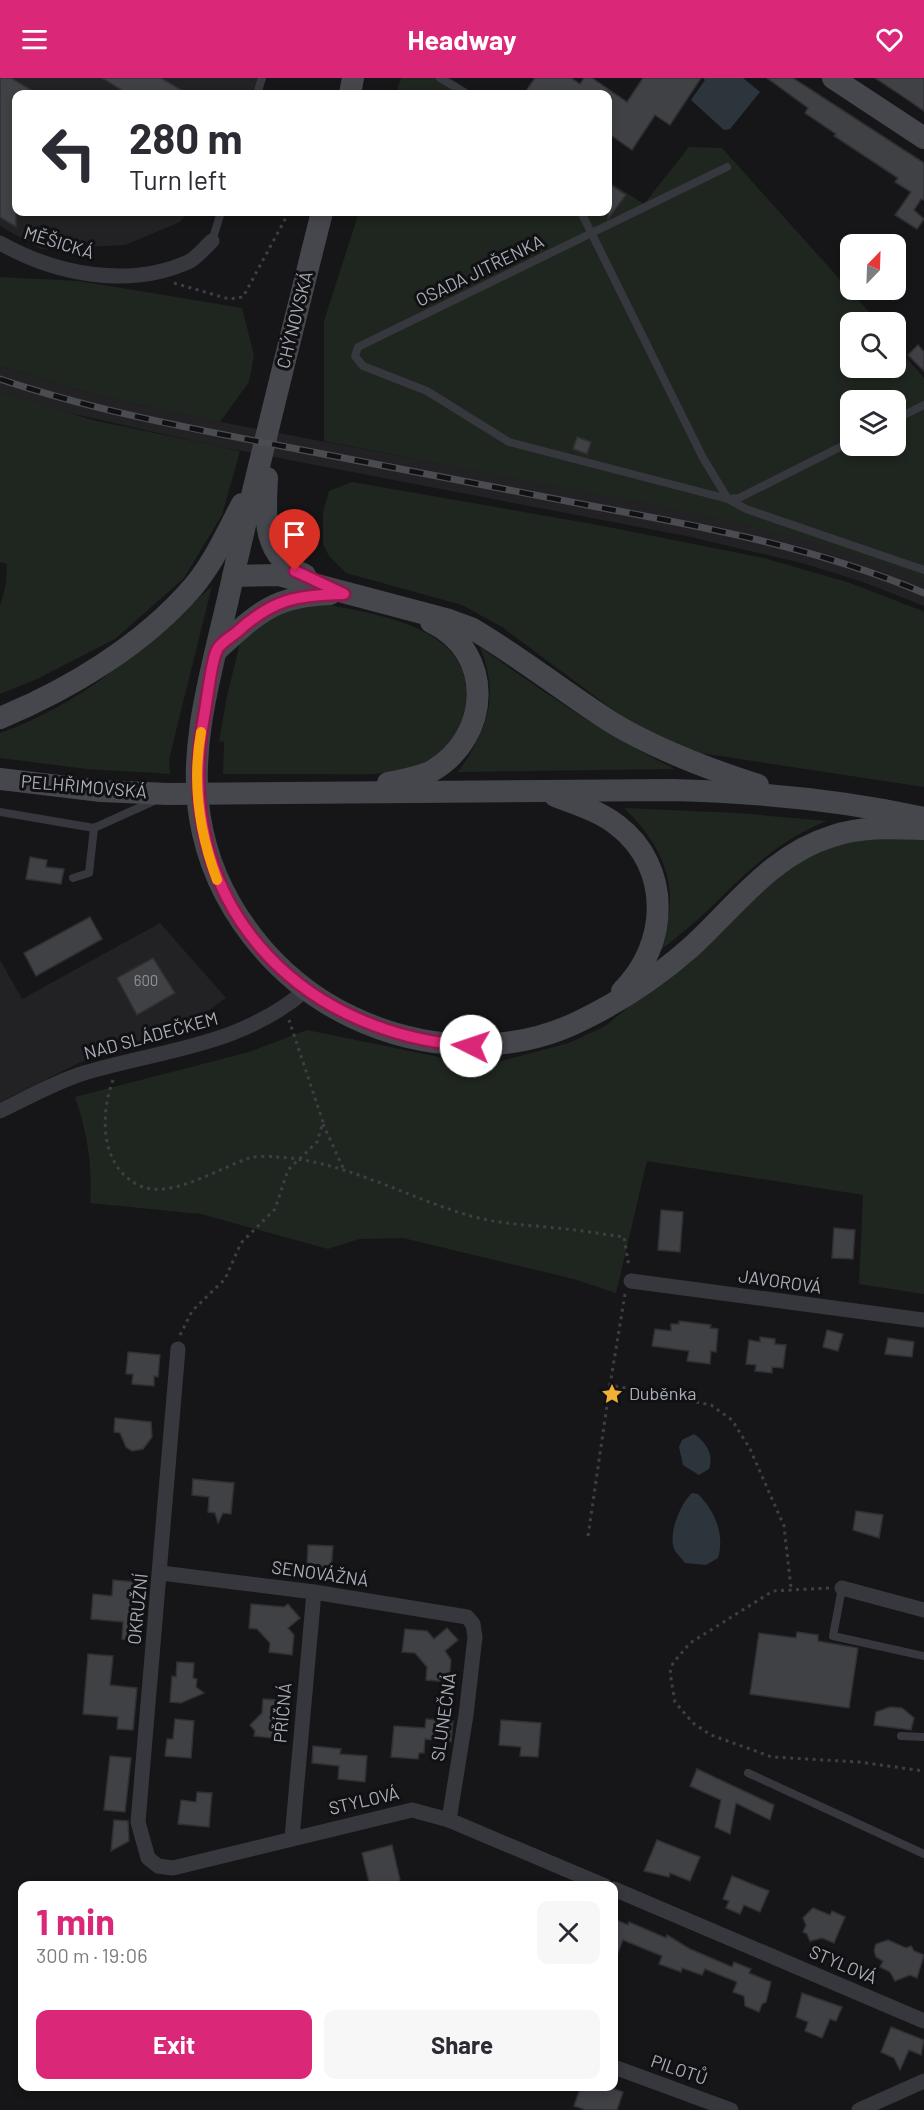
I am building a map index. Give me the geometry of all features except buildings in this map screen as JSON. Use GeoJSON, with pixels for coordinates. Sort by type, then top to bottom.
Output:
{"type":"FeatureCollection","features":[{"type":"Feature","properties":{"kind":"main road"},"geometry":{"type":"LineString","coordinates":[[832,78],[924,138]]}},
{"type":"Feature","properties":{"kind":"main road","name":"CHÝNOVSKÁ"},"geometry":{"type":"LineString","coordinates":[[269,429],[321,216]]}},
{"type":"Feature","properties":{"kind":"main road"},"geometry":{"type":"LineString","coordinates":[[269,429],[217,650],[200,739],[198,798],[210,861],[229,902],[254,939],[306,990],[369,1026],[436,1044],[471,1046],[527,1038],[577,1023],[661,972],[763,876],[804,848],[852,830],[924,829]]}},
{"type":"Feature","properties":{"kind":"main road"},"geometry":{"type":"LineString","coordinates":[[269,429],[265,515],[269,536],[276,553],[295,571],[344,594]]}},
{"type":"Feature","properties":{"kind":"main road"},"geometry":{"type":"LineString","coordinates":[[0,718],[78,680],[167,613],[192,587],[212,560],[256,479]]}},
{"type":"Feature","properties":{"kind":"main road"},"geometry":{"type":"LineString","coordinates":[[233,576],[279,575],[449,620],[471,628],[612,722],[658,747],[733,777],[807,798]]}},
{"type":"Feature","properties":{"kind":"main road"},"geometry":{"type":"LineString","coordinates":[[217,650],[253,618],[278,602],[294,597],[344,594]]}},
{"type":"Feature","properties":{"kind":"main road"},"geometry":{"type":"LineString","coordinates":[[317,794],[422,775],[444,761],[469,730],[477,706],[478,692],[472,660],[451,635],[436,624],[405,610]]}},
{"type":"Feature","properties":{"kind":"main road","name":"PELHŘIMOVSKÁ"},"geometry":{"type":"LineString","coordinates":[[0,779],[101,791],[168,794],[317,794]]}},
{"type":"Feature","properties":{"kind":"main road"},"geometry":{"type":"LineString","coordinates":[[317,794],[672,790],[737,792],[807,798],[924,818]]}},
{"type":"Feature","properties":{"kind":"main road"},"geometry":{"type":"LineString","coordinates":[[543,792],[596,812],[619,827],[645,858],[657,888],[658,918],[652,945],[628,986],[606,1007]]}},
{"type":"Feature","properties":{"kind":"street","name":"MĚŠICKÁ"},"geometry":{"type":"LineString","coordinates":[[0,243],[20,254],[85,275],[143,275],[190,262],[212,241]]}},
{"type":"Feature","properties":{"kind":"street","name":"NAD SLÁDEČKEM"},"geometry":{"type":"LineString","coordinates":[[0,1111],[83,1074],[205,1045],[259,1024],[284,1009],[306,990]]}},
{"type":"Feature","properties":{"kind":"street","name":"JAVOROVÁ"},"geometry":{"type":"LineString","coordinates":[[630,1281],[924,1320]]}},
{"type":"Feature","properties":{"kind":"street","name":"OKRUŽNÍ"},"geometry":{"type":"LineString","coordinates":[[158,1866],[148,1858],[144,1851],[138,1822],[161,1573],[178,1349]]}},
{"type":"Feature","properties":{"kind":"street","name":"SENOVÁŽNÁ"},"geometry":{"type":"LineString","coordinates":[[161,1573],[314,1592],[463,1615],[471,1621]]}},
{"type":"Feature","properties":{"kind":"street"},"geometry":{"type":"LineString","coordinates":[[842,1588],[924,1610]]}},
{"type":"Feature","properties":{"kind":"street","name":"PŘÍČNÁ"},"geometry":{"type":"LineString","coordinates":[[292,1838],[314,1592]]}},
{"type":"Feature","properties":{"kind":"street","name":"SLUNEČNÁ"},"geometry":{"type":"LineString","coordinates":[[449,1820],[475,1637],[471,1621]]}},
{"type":"Feature","properties":{"kind":"street","name":"STYLOVÁ"},"geometry":{"type":"LineString","coordinates":[[158,1866],[173,1868],[412,1810],[449,1820],[593,1881]]}},
{"type":"Feature","properties":{"kind":"street","name":"STYLOVÁ"},"geometry":{"type":"LineString","coordinates":[[618,1891],[924,2021]]}},
{"type":"Feature","properties":{"kind":"street","name":"PILOTŮ"},"geometry":{"type":"LineString","coordinates":[[618,2068],[731,2110]]}},
{"type":"Feature","properties":{"kind":"street"},"geometry":{"type":"LineString","coordinates":[[859,2110],[924,2081]]}},
{"type":"Feature","properties":{"kind":"lane"},"geometry":{"type":"LineString","coordinates":[[440,78],[460,90]]}},
{"type":"Feature","properties":{"kind":"lane","name":"OSADA JITŘENKA"},"geometry":{"type":"LineString","coordinates":[[727,167],[358,347],[355,356],[363,366],[427,391],[509,442],[728,499]]}},
{"type":"Feature","properties":{"kind":"lane","name":"MĚŠICKÁ"},"geometry":{"type":"LineString","coordinates":[[212,241],[220,216]]}},
{"type":"Feature","properties":{"kind":"lane"},"geometry":{"type":"LineString","coordinates":[[583,216],[703,458],[728,499],[746,509],[924,570]]}},
{"type":"Feature","properties":{"kind":"lane"},"geometry":{"type":"LineString","coordinates":[[906,414],[924,405]]}},
{"type":"Feature","properties":{"kind":"lane"},"geometry":{"type":"LineString","coordinates":[[728,499],[739,498],[840,447]]}},
{"type":"Feature","properties":{"kind":"lane"},"geometry":{"type":"LineString","coordinates":[[0,812],[94,828],[168,794]]}},
{"type":"Feature","properties":{"kind":"lane"},"geometry":{"type":"LineString","coordinates":[[73,878],[89,873],[94,828]]}},
{"type":"Feature","properties":{"kind":"lane"},"geometry":{"type":"LineString","coordinates":[[842,1588],[833,1636],[924,1656]]}},
{"type":"Feature","properties":{"kind":"lane"},"geometry":{"type":"LineString","coordinates":[[901,1736],[924,1737]]}},
{"type":"Feature","properties":{"kind":"lane"},"geometry":{"type":"LineString","coordinates":[[748,1773],[924,1854]]}},
{"type":"Feature","properties":{"kind":"path"},"geometry":{"type":"LineString","coordinates":[[143,275],[229,298],[243,297],[287,216]]}},
{"type":"Feature","properties":{"kind":"path"},"geometry":{"type":"LineString","coordinates":[[284,1009],[292,1026],[322,1122],[345,1171]]}},
{"type":"Feature","properties":{"kind":"path"},"geometry":{"type":"LineString","coordinates":[[120,1065],[106,1099],[105,1133],[115,1165],[138,1185],[157,1191],[191,1182],[252,1157],[298,1160],[345,1171],[471,1216],[508,1225],[558,1228],[624,1237],[630,1281],[623,1297],[588,1536]]}},
{"type":"Feature","properties":{"kind":"path"},"geometry":{"type":"LineString","coordinates":[[178,1349],[184,1323],[192,1311],[225,1279],[247,1235],[275,1209],[288,1170],[317,1142],[322,1122]]}},
{"type":"Feature","properties":{"kind":"path"},"geometry":{"type":"LineString","coordinates":[[610,1385],[711,1405],[732,1420],[750,1449],[784,1526],[791,1588]]}},
{"type":"Feature","properties":{"kind":"path"},"geometry":{"type":"LineString","coordinates":[[842,1588],[791,1588],[773,1591],[690,1643],[673,1663],[670,1673],[675,1702],[693,1724],[711,1735],[772,1757],[859,1762],[924,1771]]}},
{"type":"Feature","properties":{"kind":"shaded area"},"geometry":{"type":"Polygon","coordinates":[[[0,78],[259,78],[254,90],[12,90],[12,216],[185,216],[180,222],[125,245],[41,249],[0,226],[0,78]]]}},
{"type":"Feature","properties":{"kind":"shaded area"},"geometry":{"type":"Polygon","coordinates":[[[401,78],[450,78],[469,90],[397,90],[401,78]]]}},
{"type":"Feature","properties":{"kind":"shaded area"},"geometry":{"type":"Polygon","coordinates":[[[703,78],[743,78],[760,92],[730,129],[724,130],[691,100],[705,80],[703,78]]]}},
{"type":"Feature","properties":{"kind":"shaded area"},"geometry":{"type":"Polygon","coordinates":[[[689,147],[722,148],[840,280],[840,300],[858,300],[869,312],[840,312],[840,378],[906,378],[906,357],[924,378],[924,579],[844,551],[720,519],[324,441],[324,321],[358,216],[612,216],[612,184],[644,204],[689,147]]]}},
{"type":"Feature","properties":{"kind":"shaded area"},"geometry":{"type":"Polygon","coordinates":[[[0,277],[79,281],[242,308],[254,355],[249,382],[220,422],[99,396],[0,366],[0,277]]]}},
{"type":"Feature","properties":{"kind":"shaded area"},"geometry":{"type":"Polygon","coordinates":[[[0,366],[99,396],[216,421],[691,512],[809,539],[871,558],[924,579],[924,606],[863,582],[802,563],[686,536],[211,445],[48,408],[0,392],[0,366]]]}},
{"type":"Feature","properties":{"kind":"shaded area"},"geometry":{"type":"Polygon","coordinates":[[[0,392],[93,420],[240,451],[222,515],[184,578],[115,639],[37,679],[0,694],[0,606],[6,584],[7,564],[0,562],[0,392]]]}},
{"type":"Feature","properties":{"kind":"shaded area"},"geometry":{"type":"Polygon","coordinates":[[[352,482],[598,525],[764,558],[850,583],[924,612],[924,787],[687,751],[620,715],[502,627],[462,605],[346,573],[329,556],[323,544],[323,513],[329,491],[352,482]]]}},
{"type":"Feature","properties":{"kind":"shaded area"},"geometry":{"type":"Polygon","coordinates":[[[212,586],[169,759],[170,774],[87,769],[0,758],[0,733],[31,720],[88,689],[138,651],[212,586]]]}},
{"type":"Feature","properties":{"kind":"shaded area"},"geometry":{"type":"Polygon","coordinates":[[[315,602],[366,612],[420,629],[441,643],[458,660],[466,683],[464,713],[450,742],[433,760],[402,771],[376,774],[223,774],[224,742],[219,741],[240,643],[270,618],[315,602]]]}},
{"type":"Feature","properties":{"kind":"shaded area"},"geometry":{"type":"Polygon","coordinates":[[[480,647],[599,727],[675,769],[458,772],[477,741],[488,712],[489,682],[480,647]]]}},
{"type":"Feature","properties":{"kind":"shaded area"},"geometry":{"type":"Polygon","coordinates":[[[624,808],[738,813],[827,821],[792,838],[776,849],[699,919],[655,955],[669,914],[670,895],[667,876],[652,841],[624,808]]]}},
{"type":"Feature","properties":{"kind":"shaded area"},"geometry":{"type":"Polygon","coordinates":[[[860,838],[924,839],[924,1294],[859,1284],[863,1195],[647,1161],[616,1293],[574,1279],[403,1238],[359,1239],[328,1249],[201,1214],[90,1203],[91,1176],[88,1149],[75,1097],[249,1052],[307,1030],[483,1066],[569,1043],[605,1026],[704,945],[791,866],[816,851],[860,838]]]}},
{"type":"Feature","properties":{"kind":"shaded area"},"geometry":{"type":"Polygon","coordinates":[[[160,923],[226,998],[171,1037],[79,1063],[0,1102],[0,960],[22,999],[160,923]]]}},
{"type":"Feature","properties":{"kind":"shaded area"},"geometry":{"type":"Polygon","coordinates":[[[694,1434],[702,1441],[710,1454],[709,1469],[699,1475],[683,1465],[679,1447],[682,1440],[694,1434]]]}},
{"type":"Feature","properties":{"kind":"shaded area"},"geometry":{"type":"Polygon","coordinates":[[[692,1493],[698,1494],[709,1508],[719,1532],[718,1558],[706,1565],[685,1563],[673,1545],[676,1520],[692,1493]]]}},
{"type":"Feature","properties":{"kind":"railway"},"geometry":{"type":"LineString","coordinates":[[0,379],[72,401],[182,426],[761,540],[843,563],[924,593]]}},
{"type":"Feature","properties":{"kind":"slow traffic"},"geometry":{"type":"LineString","coordinates":[[201,732],[197,769],[198,798],[202,831],[217,880]]}},
{"type":"Feature","properties":{"kind":"place","name":"Duběnka"},"geometry":{"type":"Point","coordinates":[612,1394]}},
{"type":"Feature","properties":{"kind":"route"},"geometry":{"type":"LineString","coordinates":[[295,571],[344,594],[294,597],[278,602],[253,618],[217,650],[200,739],[197,784],[202,831],[217,881],[254,939],[306,990],[369,1026],[436,1044],[471,1046]]}}]}
